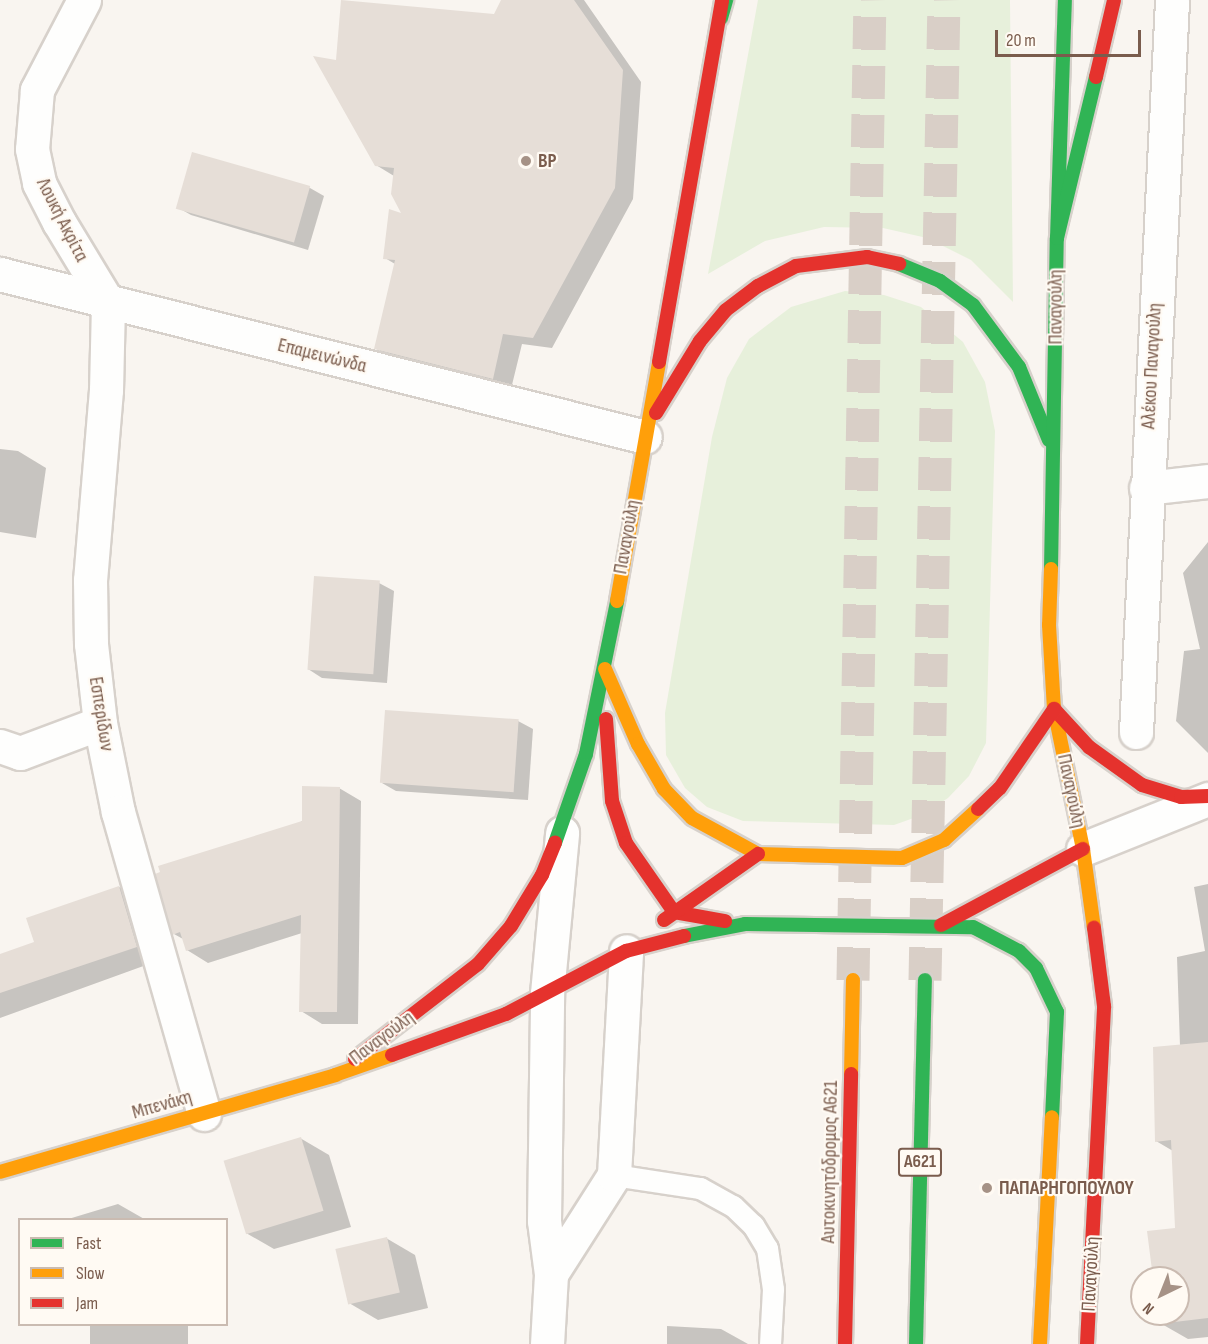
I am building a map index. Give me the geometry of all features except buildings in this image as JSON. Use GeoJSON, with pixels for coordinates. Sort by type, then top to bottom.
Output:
{"type":"FeatureCollection","features":[{"type":"Feature","properties":{"kind":"main road","name":"Παναγούλη"},"geometry":{"type":"LineString","coordinates":[[335,1075],[478,964],[511,926],[542,875],[563,823],[586,753],[605,669],[724,0]]}},
{"type":"Feature","properties":{"kind":"main road"},"geometry":{"type":"LineString","coordinates":[[1056,237],[1065,0]]}},
{"type":"Feature","properties":{"kind":"main road"},"geometry":{"type":"LineString","coordinates":[[1056,237],[1114,0]]}},
{"type":"Feature","properties":{"kind":"main road","name":"Παναγούλη"},"geometry":{"type":"LineString","coordinates":[[1056,237],[1056,459],[1048,625],[1054,710],[1083,849],[1104,1006],[1088,1344]]}},
{"type":"Feature","properties":{"kind":"main road"},"geometry":{"type":"LineString","coordinates":[[645,436],[673,381],[726,310],[758,286],[796,266],[867,257],[906,265],[940,280],[973,305],[1019,368],[1056,459]]}},
{"type":"Feature","properties":{"kind":"main road"},"geometry":{"type":"LineString","coordinates":[[605,669],[638,744],[664,789],[692,818],[758,854],[902,858],[921,853],[970,818],[1000,788],[1054,710],[1089,747],[1142,785],[1181,797],[1208,797]]}},
{"type":"Feature","properties":{"kind":"main road"},"geometry":{"type":"LineString","coordinates":[[605,669],[607,772],[618,823],[639,866],[674,912],[745,924]]}},
{"type":"Feature","properties":{"kind":"main road"},"geometry":{"type":"LineString","coordinates":[[942,925],[1083,849]]}},
{"type":"Feature","properties":{"kind":"main road"},"geometry":{"type":"LineString","coordinates":[[626,951],[674,912],[758,854]]}},
{"type":"Feature","properties":{"kind":"main road","name":"Παναγούλη"},"geometry":{"type":"LineString","coordinates":[[335,1075],[506,1014],[626,951],[745,924],[973,927],[1020,951],[1036,968],[1057,1011],[1040,1344]]}},
{"type":"Feature","properties":{"kind":"main road","name":"Α621"},"geometry":{"type":"LineString","coordinates":[[916,1344],[925,980]]}},
{"type":"Feature","properties":{"kind":"main road","name":"Αυτοκινητόδρομος Α621"},"geometry":{"type":"LineString","coordinates":[[845,1344],[853,981]]}},
{"type":"Feature","properties":{"kind":"main road","name":"Μπενάκη"},"geometry":{"type":"LineString","coordinates":[[0,1172],[335,1075]]}},
{"type":"Feature","properties":{"kind":"street","name":"Λουκή Ακρίτα"},"geometry":{"type":"LineString","coordinates":[[84,0],[37,90],[32,149],[39,183],[58,222],[108,303]]}},
{"type":"Feature","properties":{"kind":"street","name":"Αλέκου Παναγούλη"},"geometry":{"type":"LineString","coordinates":[[1136,732],[1146,488],[1172,0]]}},
{"type":"Feature","properties":{"kind":"street","name":"Επαμεινώνδα"},"geometry":{"type":"LineString","coordinates":[[0,274],[108,303],[645,436]]}},
{"type":"Feature","properties":{"kind":"street","name":"Εσπερίδων"},"geometry":{"type":"LineString","coordinates":[[108,303],[106,390],[90,580],[91,644],[100,723],[118,812],[204,1114]]}},
{"type":"Feature","properties":{"kind":"street"},"geometry":{"type":"LineString","coordinates":[[1146,488],[1208,482]]}},
{"type":"Feature","properties":{"kind":"street"},"geometry":{"type":"LineString","coordinates":[[7,753],[100,723]]}},
{"type":"Feature","properties":{"kind":"street"},"geometry":{"type":"LineString","coordinates":[[1083,849],[1208,797]]}},
{"type":"Feature","properties":{"kind":"street","name":"Παναγούλη"},"geometry":{"type":"LineString","coordinates":[[548,1344],[551,1274],[544,1221],[547,993],[563,823]]}},
{"type":"Feature","properties":{"kind":"street"},"geometry":{"type":"LineString","coordinates":[[551,1274],[614,1175],[626,951]]}},
{"type":"Feature","properties":{"kind":"lane"},"geometry":{"type":"LineString","coordinates":[[614,1175],[700,1188],[733,1206],[753,1225],[767,1248],[773,1289],[770,1344]]}},
{"type":"Feature","properties":{"kind":"green space"},"geometry":{"type":"Polygon","coordinates":[[[758,0],[1010,0],[1013,302],[971,260],[927,238],[883,228],[824,227],[765,241],[708,274],[758,0]]]}},
{"type":"Feature","properties":{"kind":"green space"},"geometry":{"type":"Polygon","coordinates":[[[845,291],[884,295],[921,307],[963,342],[985,382],[995,431],[986,743],[969,776],[948,798],[922,815],[894,825],[743,821],[707,807],[685,788],[666,755],[665,713],[712,437],[727,378],[749,339],[791,307],[845,291]]]}},
{"type":"Feature","properties":{"kind":"tunnel"},"geometry":{"type":"LineString","coordinates":[[853,980],[870,0]]}},
{"type":"Feature","properties":{"kind":"tunnel"},"geometry":{"type":"LineString","coordinates":[[925,980],[944,0]]}},
{"type":"Feature","properties":{"kind":"traffic: fast"},"geometry":{"type":"LineString","coordinates":[[721,18],[726,0]]}},
{"type":"Feature","properties":{"kind":"traffic: fast"},"geometry":{"type":"LineString","coordinates":[[1057,238],[1065,0]]}},
{"type":"Feature","properties":{"kind":"traffic: fast"},"geometry":{"type":"LineString","coordinates":[[1051,569],[1057,238],[1096,77]]}},
{"type":"Feature","properties":{"kind":"traffic: fast"},"geometry":{"type":"LineString","coordinates":[[899,264],[940,281],[973,305],[1019,367],[1049,440]]}},
{"type":"Feature","properties":{"kind":"traffic: fast"},"geometry":{"type":"LineString","coordinates":[[555,843],[586,754],[617,601]]}},
{"type":"Feature","properties":{"kind":"traffic: fast"},"geometry":{"type":"LineString","coordinates":[[684,936],[745,924],[973,927],[1019,951],[1036,968],[1057,1012],[1052,1117]]}},
{"type":"Feature","properties":{"kind":"traffic: fast"},"geometry":{"type":"LineString","coordinates":[[916,1344],[925,980]]}},
{"type":"Feature","properties":{"kind":"traffic: slow"},"geometry":{"type":"LineString","coordinates":[[617,601],[659,362]]}},
{"type":"Feature","properties":{"kind":"traffic: slow"},"geometry":{"type":"LineString","coordinates":[[1051,569],[1049,625],[1054,709],[1083,849],[1094,928]]}},
{"type":"Feature","properties":{"kind":"traffic: slow"},"geometry":{"type":"LineString","coordinates":[[605,669],[638,744],[664,789],[692,818],[758,854],[902,858],[944,840],[978,809]]}},
{"type":"Feature","properties":{"kind":"traffic: slow"},"geometry":{"type":"LineString","coordinates":[[851,1074],[853,980]]}},
{"type":"Feature","properties":{"kind":"traffic: slow"},"geometry":{"type":"LineString","coordinates":[[0,1172],[335,1075],[392,1055]]}},
{"type":"Feature","properties":{"kind":"traffic: slow"},"geometry":{"type":"LineString","coordinates":[[1040,1344],[1052,1117]]}},
{"type":"Feature","properties":{"kind":"traffic: jam"},"geometry":{"type":"LineString","coordinates":[[659,362],[722,0]]}},
{"type":"Feature","properties":{"kind":"traffic: jam"},"geometry":{"type":"LineString","coordinates":[[1096,77],[1114,0]]}},
{"type":"Feature","properties":{"kind":"traffic: jam"},"geometry":{"type":"LineString","coordinates":[[656,413],[700,341],[726,310],[758,286],[796,266],[867,257],[899,264]]}},
{"type":"Feature","properties":{"kind":"traffic: jam"},"geometry":{"type":"LineString","coordinates":[[978,809],[1000,788],[1054,709]]}},
{"type":"Feature","properties":{"kind":"traffic: jam"},"geometry":{"type":"LineString","coordinates":[[1054,709],[1089,747],[1142,785],[1181,797],[1208,796]]}},
{"type":"Feature","properties":{"kind":"traffic: jam"},"geometry":{"type":"LineString","coordinates":[[606,719],[612,801],[626,843],[674,912],[725,921]]}},
{"type":"Feature","properties":{"kind":"traffic: jam"},"geometry":{"type":"LineString","coordinates":[[355,1059],[478,964],[511,926],[542,875],[555,843]]}},
{"type":"Feature","properties":{"kind":"traffic: jam"},"geometry":{"type":"LineString","coordinates":[[941,925],[1083,849]]}},
{"type":"Feature","properties":{"kind":"traffic: jam"},"geometry":{"type":"LineString","coordinates":[[664,920],[758,854]]}},
{"type":"Feature","properties":{"kind":"traffic: jam"},"geometry":{"type":"LineString","coordinates":[[1087,1344],[1104,1006],[1094,928]]}},
{"type":"Feature","properties":{"kind":"traffic: jam"},"geometry":{"type":"LineString","coordinates":[[392,1055],[506,1014],[626,951],[684,936]]}},
{"type":"Feature","properties":{"kind":"traffic: jam"},"geometry":{"type":"LineString","coordinates":[[845,1344],[851,1074]]}},
{"type":"Feature","properties":{"kind":"place","name":"BP"},"geometry":{"type":"Point","coordinates":[526,161]}},
{"type":"Feature","properties":{"kind":"place","name":"ΠΑΠΑΡΗΓΟΠΟΥΛΟΥ"},"geometry":{"type":"Point","coordinates":[987,1188]}}]}
